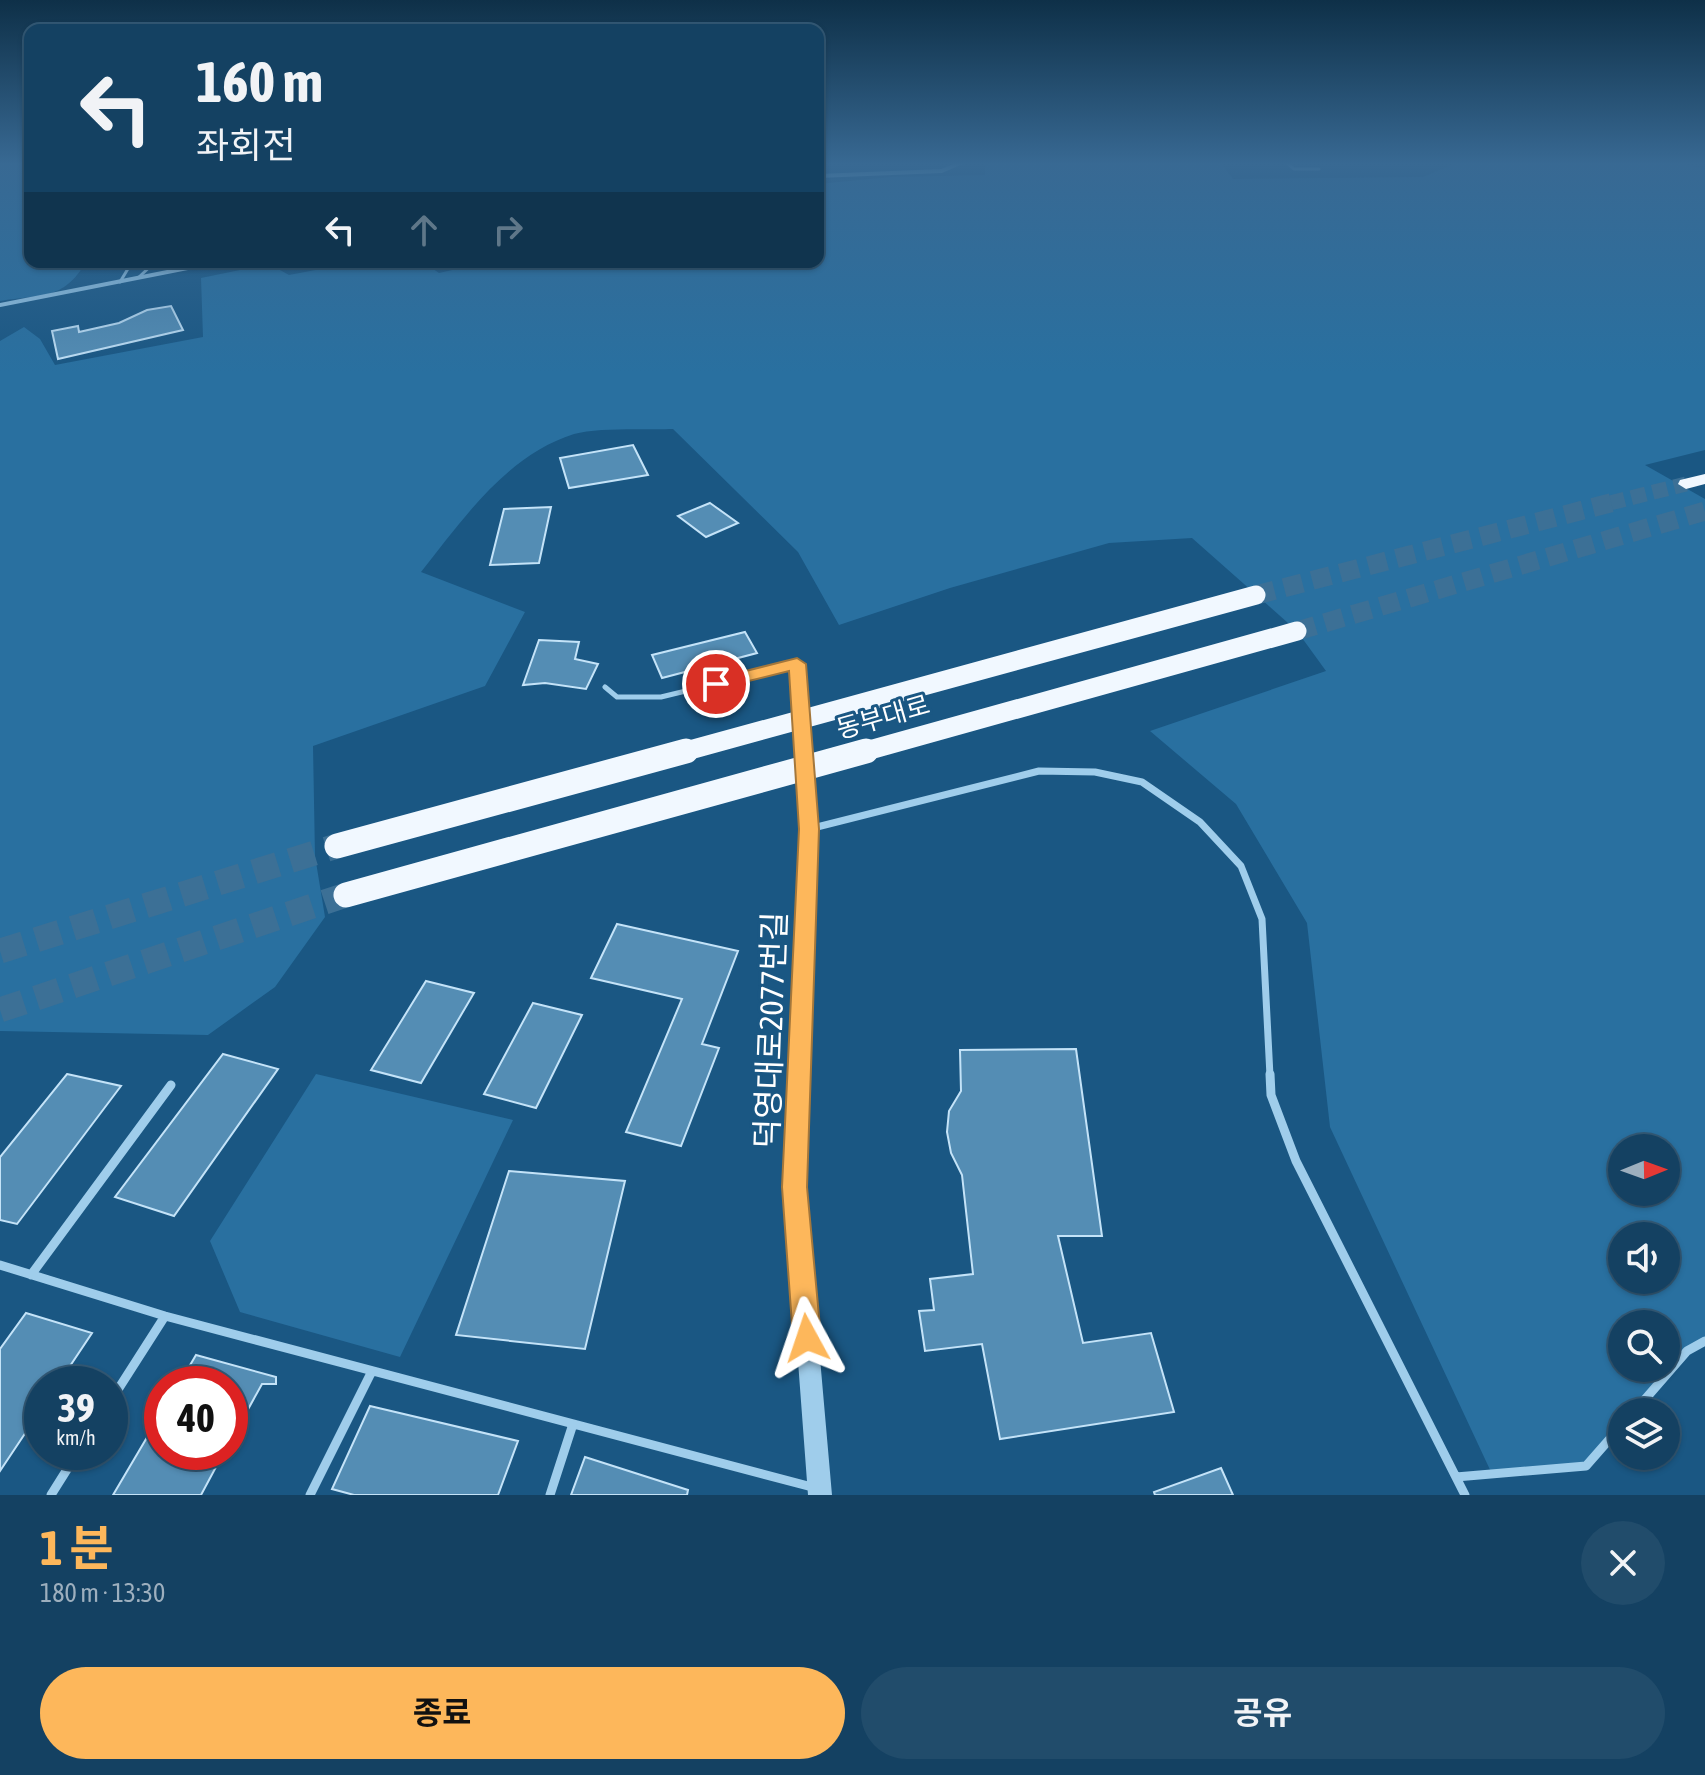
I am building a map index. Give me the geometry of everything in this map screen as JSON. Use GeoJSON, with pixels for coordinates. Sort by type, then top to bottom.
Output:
{"type":"FeatureCollection","features":[{"type":"Feature","properties":{"kind":"highway"},"geometry":{"type":"LineString","coordinates":[[1686,484],[1705,479]]}},
{"type":"Feature","properties":{"kind":"highway","name":"동부대로"},"geometry":{"type":"LineString","coordinates":[[337,846],[1256,595]]}},
{"type":"Feature","properties":{"kind":"highway","name":"동부대로"},"geometry":{"type":"LineString","coordinates":[[346,895],[1297,631]]}},
{"type":"Feature","properties":{"kind":"street"},"geometry":{"type":"LineString","coordinates":[[0,305],[186,268]]}},
{"type":"Feature","properties":{"kind":"street","name":"덕영대로2077번길"},"geometry":{"type":"LineString","coordinates":[[797,664],[809,829],[795,1187],[820,1492]]}},
{"type":"Feature","properties":{"kind":"lane"},"geometry":{"type":"LineString","coordinates":[[120,282],[128,268]]}},
{"type":"Feature","properties":{"kind":"lane"},"geometry":{"type":"LineString","coordinates":[[139,277],[149,268]]}},
{"type":"Feature","properties":{"kind":"lane"},"geometry":{"type":"LineString","coordinates":[[605,687],[617,697],[661,697],[797,664]]}},
{"type":"Feature","properties":{"kind":"lane"},"geometry":{"type":"LineString","coordinates":[[809,829],[1039,771],[1095,772],[1142,782],[1200,822],[1241,866],[1262,919],[1271,1095],[1291,1147],[1465,1495]]}},
{"type":"Feature","properties":{"kind":"lane"},"geometry":{"type":"LineString","coordinates":[[31,1275],[171,1085]]}},
{"type":"Feature","properties":{"kind":"lane"},"geometry":{"type":"LineString","coordinates":[[0,1265],[165,1316],[820,1492]]}},
{"type":"Feature","properties":{"kind":"lane"},"geometry":{"type":"LineString","coordinates":[[128,1374],[165,1316]]}},
{"type":"Feature","properties":{"kind":"lane"},"geometry":{"type":"LineString","coordinates":[[1646,1398],[1687,1351],[1705,1341]]}},
{"type":"Feature","properties":{"kind":"lane"},"geometry":{"type":"LineString","coordinates":[[310,1495],[372,1371]]}},
{"type":"Feature","properties":{"kind":"lane"},"geometry":{"type":"LineString","coordinates":[[550,1495],[573,1424]]}},
{"type":"Feature","properties":{"kind":"lane"},"geometry":{"type":"LineString","coordinates":[[1456,1477],[1586,1466],[1608,1441]]}},
{"type":"Feature","properties":{"kind":"lane"},"geometry":{"type":"LineString","coordinates":[[51,1495],[67,1470]]}},
{"type":"Feature","properties":{"kind":"shaded area"},"geometry":{"type":"Polygon","coordinates":[[[0,233],[24,233],[24,268],[82,268],[69,284],[50,294],[0,301],[0,233]]]}},
{"type":"Feature","properties":{"kind":"shaded area"},"geometry":{"type":"Polygon","coordinates":[[[824,233],[1705,233],[1705,450],[1645,465],[1705,499],[1705,1341],[1687,1351],[1680,1359],[1680,1310],[1608,1310],[1608,1382],[1660,1382],[1646,1398],[1608,1398],[1608,1441],[1586,1466],[1492,1474],[1330,1127],[1307,923],[1236,804],[1150,731],[1326,671],[1297,631],[1192,538],[1109,543],[950,588],[839,625],[798,552],[673,429],[584,432],[550,444],[528,457],[488,491],[421,572],[525,612],[485,686],[313,746],[315,856],[325,917],[275,987],[208,1035],[0,1031],[0,341],[24,327],[40,339],[55,365],[203,337],[201,278],[250,268],[276,268],[289,275],[326,268],[432,268],[439,273],[461,268],[824,268],[824,233]]]}},
{"type":"Feature","properties":{"kind":"shaded area"},"geometry":{"type":"Polygon","coordinates":[[[316,1074],[513,1120],[400,1357],[240,1312],[210,1241],[316,1074]]]}},
{"type":"Feature","properties":{"kind":"building"},"geometry":{"type":"Polygon","coordinates":[[[171,306],[183,330],[58,359],[52,331],[78,326],[79,332],[119,323],[147,310],[171,306]]]}},
{"type":"Feature","properties":{"kind":"building"},"geometry":{"type":"Polygon","coordinates":[[[633,445],[648,475],[569,488],[560,458],[633,445]]]}},
{"type":"Feature","properties":{"kind":"building"},"geometry":{"type":"Polygon","coordinates":[[[710,503],[738,523],[706,537],[678,516],[710,503]]]}},
{"type":"Feature","properties":{"kind":"building"},"geometry":{"type":"Polygon","coordinates":[[[551,507],[539,563],[490,565],[504,509],[551,507]]]}},
{"type":"Feature","properties":{"kind":"building"},"geometry":{"type":"Polygon","coordinates":[[[745,632],[757,653],[662,678],[652,655],[745,632]]]}},
{"type":"Feature","properties":{"kind":"building"},"geometry":{"type":"Polygon","coordinates":[[[539,640],[579,642],[575,659],[598,664],[586,689],[545,683],[523,685],[539,640]]]}},
{"type":"Feature","properties":{"kind":"building"},"geometry":{"type":"Polygon","coordinates":[[[617,924],[738,951],[702,1044],[719,1048],[681,1146],[626,1132],[682,999],[591,978],[617,924]]]}},
{"type":"Feature","properties":{"kind":"building"},"geometry":{"type":"Polygon","coordinates":[[[426,981],[474,993],[421,1083],[371,1070],[426,981]]]}},
{"type":"Feature","properties":{"kind":"building"},"geometry":{"type":"Polygon","coordinates":[[[533,1003],[582,1015],[536,1108],[484,1094],[533,1003]]]}},
{"type":"Feature","properties":{"kind":"building"},"geometry":{"type":"Polygon","coordinates":[[[1076,1049],[1102,1236],[1058,1236],[1083,1343],[1151,1333],[1174,1412],[1000,1439],[982,1344],[925,1351],[919,1311],[934,1310],[930,1279],[973,1274],[962,1175],[951,1153],[947,1132],[949,1111],[961,1091],[960,1050],[1076,1049]]]}},
{"type":"Feature","properties":{"kind":"building"},"geometry":{"type":"Polygon","coordinates":[[[223,1054],[278,1069],[174,1216],[115,1197],[223,1054]]]}},
{"type":"Feature","properties":{"kind":"building"},"geometry":{"type":"Polygon","coordinates":[[[67,1074],[121,1086],[17,1224],[0,1220],[0,1157],[67,1074]]]}},
{"type":"Feature","properties":{"kind":"building"},"geometry":{"type":"Polygon","coordinates":[[[509,1171],[625,1181],[585,1349],[456,1335],[509,1171]]]}},
{"type":"Feature","properties":{"kind":"building"},"geometry":{"type":"Polygon","coordinates":[[[26,1313],[92,1333],[70,1366],[24,1366],[24,1435],[0,1471],[0,1349],[26,1313]]]}},
{"type":"Feature","properties":{"kind":"building"},"geometry":{"type":"Polygon","coordinates":[[[196,1355],[236,1366],[190,1366],[196,1355]]]}},
{"type":"Feature","properties":{"kind":"building"},"geometry":{"type":"Polygon","coordinates":[[[248,1369],[276,1377],[276,1384],[262,1384],[248,1409],[248,1369]]]}},
{"type":"Feature","properties":{"kind":"building"},"geometry":{"type":"Polygon","coordinates":[[[370,1406],[518,1441],[498,1495],[354,1495],[332,1489],[370,1406]]]}},
{"type":"Feature","properties":{"kind":"building"},"geometry":{"type":"Polygon","coordinates":[[[144,1442],[144,1470],[214,1470],[201,1495],[113,1495],[144,1442]]]}},
{"type":"Feature","properties":{"kind":"building"},"geometry":{"type":"Polygon","coordinates":[[[585,1457],[688,1490],[687,1495],[571,1495],[585,1457]]]}},
{"type":"Feature","properties":{"kind":"building"},"geometry":{"type":"Polygon","coordinates":[[[1221,1468],[1233,1495],[1155,1495],[1154,1492],[1221,1468]]]}},
{"type":"Feature","properties":{"kind":"tunnel"},"geometry":{"type":"LineString","coordinates":[[1618,501],[1686,484]]}},
{"type":"Feature","properties":{"kind":"tunnel"},"geometry":{"type":"LineString","coordinates":[[1256,595],[1618,501]]}},
{"type":"Feature","properties":{"kind":"tunnel"},"geometry":{"type":"LineString","coordinates":[[1610,503],[1618,501]]}},
{"type":"Feature","properties":{"kind":"tunnel"},"geometry":{"type":"LineString","coordinates":[[1297,631],[1705,511]]}},
{"type":"Feature","properties":{"kind":"tunnel"},"geometry":{"type":"LineString","coordinates":[[0,951],[337,846]]}},
{"type":"Feature","properties":{"kind":"tunnel"},"geometry":{"type":"LineString","coordinates":[[0,1010],[346,895]]}},
{"type":"Feature","properties":{"kind":"route"},"geometry":{"type":"LineString","coordinates":[[716,684],[797,664],[809,829],[795,1187],[807,1338]]}}]}
